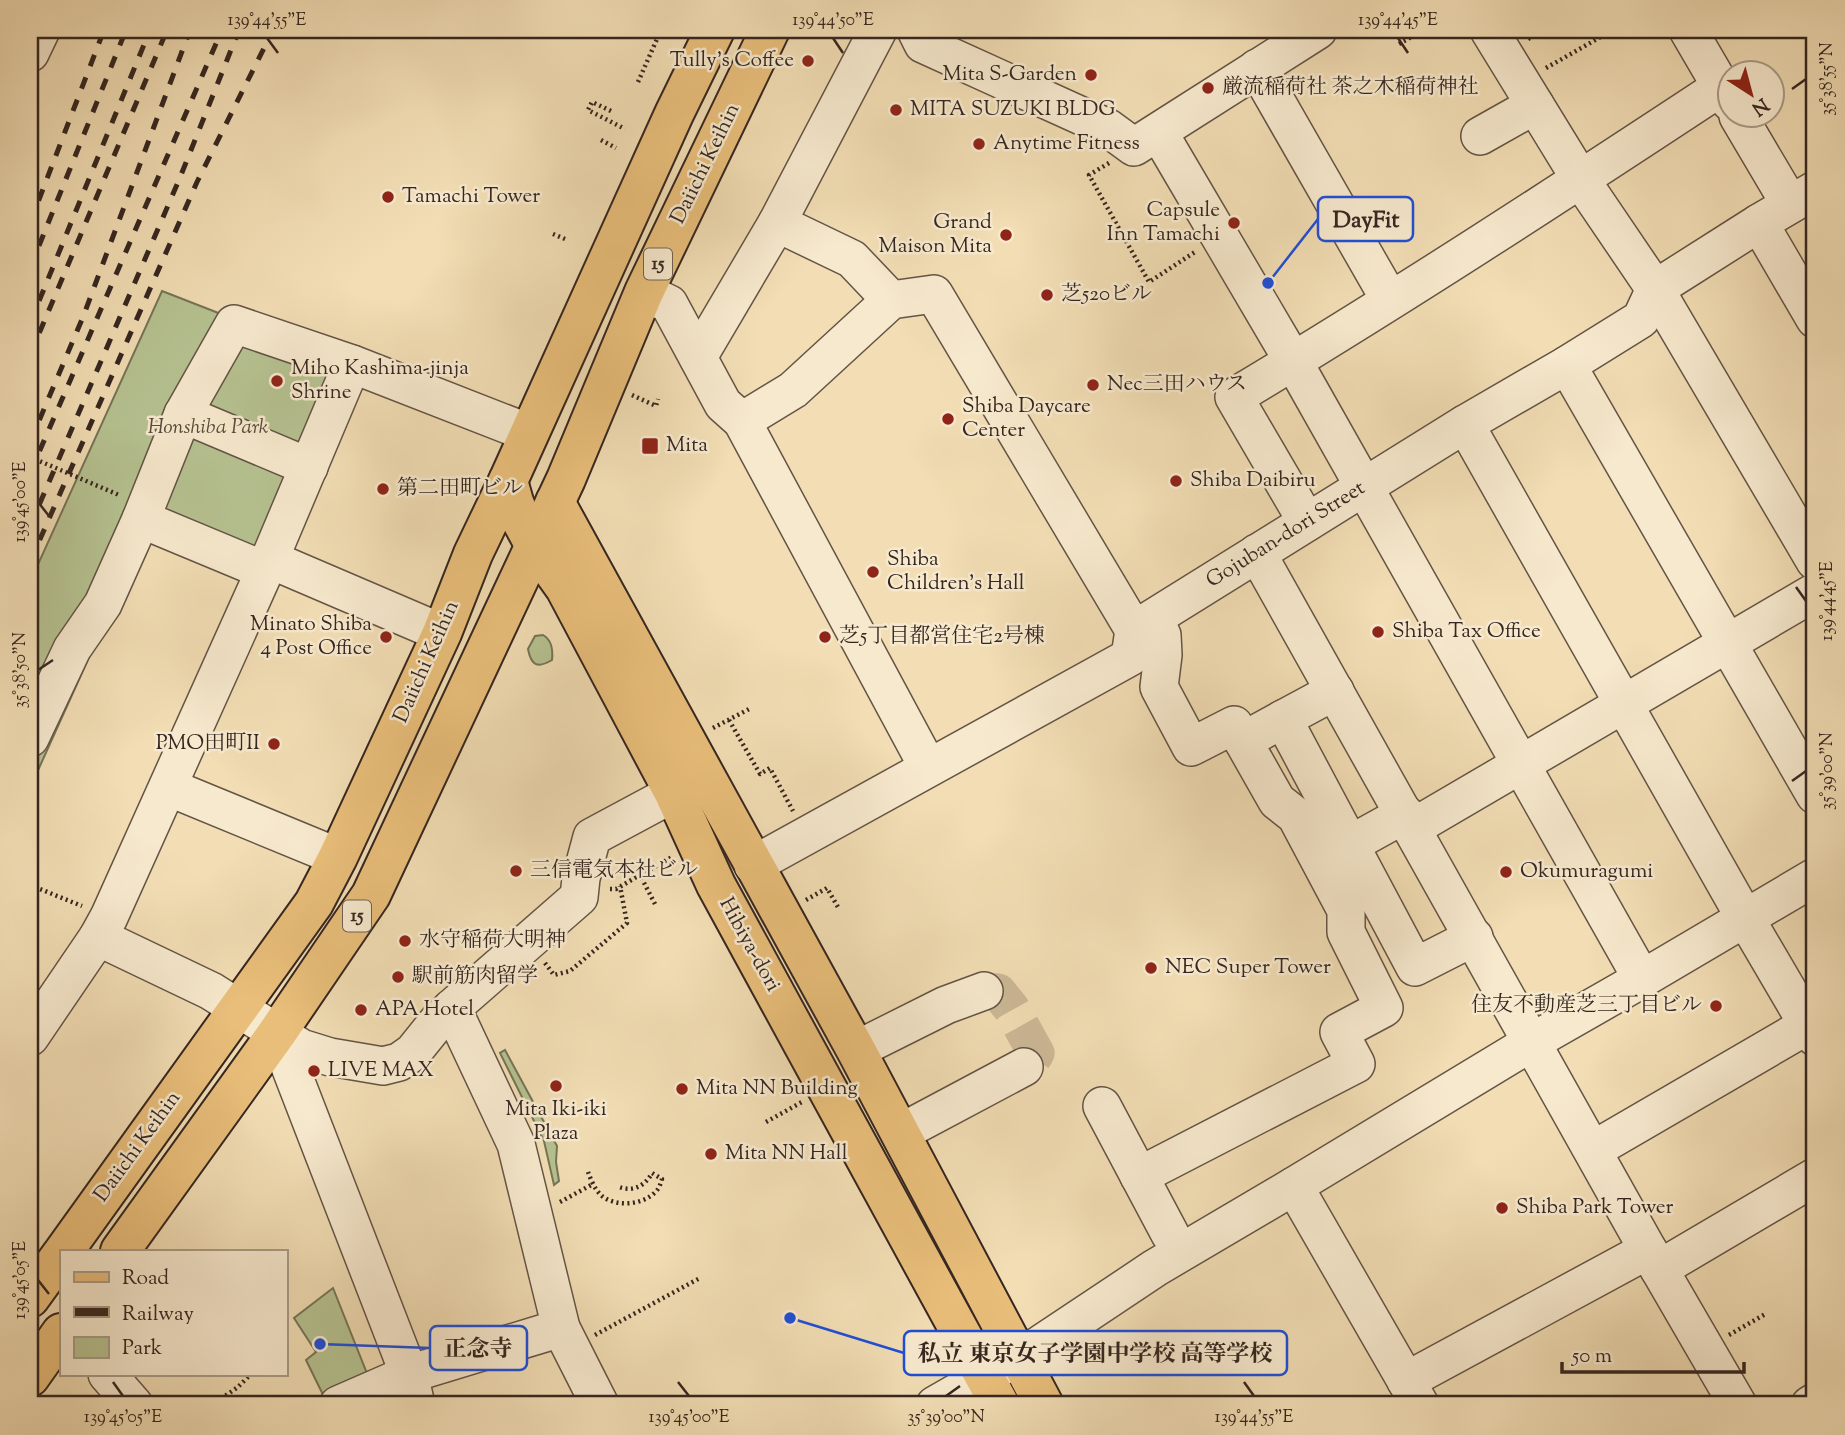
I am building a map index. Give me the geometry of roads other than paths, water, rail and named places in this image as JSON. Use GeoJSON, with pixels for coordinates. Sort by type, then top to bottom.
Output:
{"type":"FeatureCollection","features":[{"type":"Feature","properties":{"kind":"main road","name":"Daiichi Keihin"},"geometry":{"type":"LineString","coordinates":[[64,1250],[314,903],[442,633],[473,554],[715,30]]}},
{"type":"Feature","properties":{"kind":"main road","name":"Daiichi Keihin"},"geometry":{"type":"LineString","coordinates":[[121,1250],[277,1033],[371,895],[555,502],[758,34]]}},
{"type":"Feature","properties":{"kind":"main road","name":"Hibiya-dori"},"geometry":{"type":"LineString","coordinates":[[508,481],[514,502],[535,546],[565,588],[674,793],[716,886],[995,1398]]}},
{"type":"Feature","properties":{"kind":"main road","name":"Hibiya-dori"},"geometry":{"type":"LineString","coordinates":[[555,502],[856,1051],[1044,1405]]}},
{"type":"Feature","properties":{"kind":"main road"},"geometry":{"type":"LineString","coordinates":[[131,1157],[169,1183]]}},
{"type":"Feature","properties":{"kind":"main road","name":"Daiichi Keihin"},"geometry":{"type":"LineString","coordinates":[[30,1298],[60,1256]]}},
{"type":"Feature","properties":{"kind":"main road"},"geometry":{"type":"LineString","coordinates":[[30,1377],[60,1334]]}},
{"type":"Feature","properties":{"kind":"street"},"geometry":{"type":"LineString","coordinates":[[30,53],[41,30]]}},
{"type":"Feature","properties":{"kind":"street"},"geometry":{"type":"LineString","coordinates":[[698,357],[777,223],[878,30]]}},
{"type":"Feature","properties":{"kind":"street"},"geometry":{"type":"LineString","coordinates":[[916,30],[923,44],[1108,128],[1147,140],[1220,236],[1642,979]]}},
{"type":"Feature","properties":{"kind":"street"},"geometry":{"type":"LineString","coordinates":[[1147,140],[1318,30]]}},
{"type":"Feature","properties":{"kind":"street"},"geometry":{"type":"LineString","coordinates":[[1489,30],[1581,180],[1655,289],[1815,561]]}},
{"type":"Feature","properties":{"kind":"street"},"geometry":{"type":"LineString","coordinates":[[1688,30],[1716,79]]}},
{"type":"Feature","properties":{"kind":"street"},"geometry":{"type":"LineString","coordinates":[[1257,68],[1390,300]]}},
{"type":"Feature","properties":{"kind":"street"},"geometry":{"type":"LineString","coordinates":[[1480,136],[1528,94]]}},
{"type":"Feature","properties":{"kind":"street"},"geometry":{"type":"LineString","coordinates":[[1307,522],[1234,397],[1581,180],[1716,109]]}},
{"type":"Feature","properties":{"kind":"street"},"geometry":{"type":"LineString","coordinates":[[1655,289],[1803,197],[1751,130]]}},
{"type":"Feature","properties":{"kind":"street"},"geometry":{"type":"LineString","coordinates":[[777,223],[852,259],[891,300]]}},
{"type":"Feature","properties":{"kind":"street"},"geometry":{"type":"LineString","coordinates":[[1759,223],[1815,319]]}},
{"type":"Feature","properties":{"kind":"street","name":"Gojuban-dori Street"},"geometry":{"type":"LineString","coordinates":[[1143,625],[1364,486],[1641,319],[1655,289]]}},
{"type":"Feature","properties":{"kind":"street"},"geometry":{"type":"LineString","coordinates":[[644,292],[669,304],[723,404],[742,421],[928,767]]}},
{"type":"Feature","properties":{"kind":"street"},"geometry":{"type":"LineString","coordinates":[[742,421],[793,390],[891,300],[934,294],[1143,625],[1162,635],[1163,655],[1159,687],[1191,747],[1234,724],[1277,801],[1335,853],[1415,967]]}},
{"type":"Feature","properties":{"kind":"street"},"geometry":{"type":"LineString","coordinates":[[30,738],[72,649],[103,604],[183,414],[234,324],[352,364],[529,433]]}},
{"type":"Feature","properties":{"kind":"street"},"geometry":{"type":"LineString","coordinates":[[30,1037],[104,927],[169,787],[262,562],[309,467],[352,364]]}},
{"type":"Feature","properties":{"kind":"street"},"geometry":{"type":"LineString","coordinates":[[1567,365],[1815,795]]}},
{"type":"Feature","properties":{"kind":"street"},"geometry":{"type":"LineString","coordinates":[[183,414],[309,467]]}},
{"type":"Feature","properties":{"kind":"street"},"geometry":{"type":"LineString","coordinates":[[1465,424],[1812,1031],[1593,1150]]}},
{"type":"Feature","properties":{"kind":"street"},"geometry":{"type":"LineString","coordinates":[[143,513],[442,633]]}},
{"type":"Feature","properties":{"kind":"street"},"geometry":{"type":"LineString","coordinates":[[1257,553],[1654,1259],[1724,1401]]}},
{"type":"Feature","properties":{"kind":"street"},"geometry":{"type":"LineString","coordinates":[[1335,853],[1409,821],[1521,765],[1815,592]]}},
{"type":"Feature","properties":{"kind":"street"},"geometry":{"type":"LineString","coordinates":[[753,865],[1130,657],[1143,625]]}},
{"type":"Feature","properties":{"kind":"street"},"geometry":{"type":"LineString","coordinates":[[1243,741],[1335,691]]}},
{"type":"Feature","properties":{"kind":"street"},"geometry":{"type":"LineString","coordinates":[[1139,1177],[1356,1064],[1339,1032],[1384,1008],[1346,932],[1346,910],[1335,853],[1283,719]]}},
{"type":"Feature","properties":{"kind":"street"},"geometry":{"type":"LineString","coordinates":[[169,787],[338,857]]}},
{"type":"Feature","properties":{"kind":"street"},"geometry":{"type":"LineString","coordinates":[[104,927],[302,1048],[330,1057],[383,1066],[399,1062],[413,1052],[438,1021],[579,897],[592,837],[674,793]]}},
{"type":"Feature","properties":{"kind":"street"},"geometry":{"type":"LineString","coordinates":[[935,1405],[995,1398],[1018,1357],[1155,1268],[1532,1042],[1815,877]]}},
{"type":"Feature","properties":{"kind":"street"},"geometry":{"type":"LineString","coordinates":[[1374,988],[1474,937]]}},
{"type":"Feature","properties":{"kind":"street"},"geometry":{"type":"LineString","coordinates":[[856,1051],[946,1005],[984,990]]}},
{"type":"Feature","properties":{"kind":"street"},"geometry":{"type":"LineString","coordinates":[[452,1008],[516,1144],[600,1405]]}},
{"type":"Feature","properties":{"kind":"street"},"geometry":{"type":"LineString","coordinates":[[277,1033],[412,1390]]}},
{"type":"Feature","properties":{"kind":"street"},"geometry":{"type":"LineString","coordinates":[[900,1133],[1024,1067]]}},
{"type":"Feature","properties":{"kind":"street"},"geometry":{"type":"LineString","coordinates":[[1102,1106],[1170,1234]]}},
{"type":"Feature","properties":{"kind":"street"},"geometry":{"type":"LineString","coordinates":[[1294,1186],[1413,1393],[1654,1259],[1815,1177]]}},
{"type":"Feature","properties":{"kind":"street"},"geometry":{"type":"LineString","coordinates":[[338,1405],[412,1390],[576,1332]]}},
{"type":"Feature","properties":{"kind":"street"},"geometry":{"type":"LineString","coordinates":[[109,1376],[134,1405]]}},
{"type":"Feature","properties":{"kind":"street"},"geometry":{"type":"LineString","coordinates":[[1810,1405],[1815,1402]]}},
{"type":"Feature","properties":{"kind":"tunnel"},"geometry":{"type":"LineString","coordinates":[[984,991],[998,992],[1011,1008],[1036,1053],[1024,1067]]}},
{"type":"Feature","properties":{"kind":"railway"},"geometry":{"type":"LineString","coordinates":[[30,223],[104,30]]}},
{"type":"Feature","properties":{"kind":"railway"},"geometry":{"type":"LineString","coordinates":[[30,268],[126,30]]}},
{"type":"Feature","properties":{"kind":"railway"},"geometry":{"type":"LineString","coordinates":[[30,323],[150,30]]}},
{"type":"Feature","properties":{"kind":"railway"},"geometry":{"type":"LineString","coordinates":[[30,355],[167,30]]}},
{"type":"Feature","properties":{"kind":"railway"},"geometry":{"type":"LineString","coordinates":[[30,442],[83,317],[190,30]]}},
{"type":"Feature","properties":{"kind":"railway"},"geometry":{"type":"LineString","coordinates":[[30,473],[222,30]]}},
{"type":"Feature","properties":{"kind":"railway"},"geometry":{"type":"LineString","coordinates":[[30,526],[179,180],[239,30]]}},
{"type":"Feature","properties":{"kind":"railway"},"geometry":{"type":"LineString","coordinates":[[30,562],[197,182],[273,30]]}},
{"type":"Feature","properties":{"kind":"place","name":"Tully's Coffee"},"geometry":{"type":"Point","coordinates":[808,61]}},
{"type":"Feature","properties":{"kind":"place","name":"Mita S-Garden"},"geometry":{"type":"Point","coordinates":[1091,75]}},
{"type":"Feature","properties":{"kind":"place","name":"厳流稲荷社 茶之木稲荷神社"},"geometry":{"type":"Point","coordinates":[1208,88]}},
{"type":"Feature","properties":{"kind":"place","name":"MITA SUZUKI BLDG"},"geometry":{"type":"Point","coordinates":[896,110]}},
{"type":"Feature","properties":{"kind":"place","name":"Anytime Fitness"},"geometry":{"type":"Point","coordinates":[979,144]}},
{"type":"Feature","properties":{"kind":"place","name":"Tamachi Tower"},"geometry":{"type":"Point","coordinates":[388,197]}},
{"type":"Feature","properties":{"kind":"place","name":"Capsule Inn Tamachi"},"geometry":{"type":"Point","coordinates":[1234,223]}},
{"type":"Feature","properties":{"kind":"place","name":"Grand Maison Mita"},"geometry":{"type":"Point","coordinates":[1006,235]}},
{"type":"Feature","properties":{"kind":"place","name":"DayFit"},"geometry":{"type":"Point","coordinates":[1268,283]}},
{"type":"Feature","properties":{"kind":"place","name":"芝520ビル"},"geometry":{"type":"Point","coordinates":[1047,295]}},
{"type":"Feature","properties":{"kind":"place","name":"Miho Kashima-jinja Shrine"},"geometry":{"type":"Point","coordinates":[277,381]}},
{"type":"Feature","properties":{"kind":"place","name":"Nec三田ハウス"},"geometry":{"type":"Point","coordinates":[1093,385]}},
{"type":"Feature","properties":{"kind":"place","name":"Shiba Daycare Center"},"geometry":{"type":"Point","coordinates":[948,419]}},
{"type":"Feature","properties":{"kind":"place","name":"Mita"},"geometry":{"type":"Point","coordinates":[650,446]}},
{"type":"Feature","properties":{"kind":"place","name":"Shiba Daibiru"},"geometry":{"type":"Point","coordinates":[1176,481]}},
{"type":"Feature","properties":{"kind":"place","name":"第二田町ビル"},"geometry":{"type":"Point","coordinates":[383,489]}},
{"type":"Feature","properties":{"kind":"place","name":"Shiba Children's Hall"},"geometry":{"type":"Point","coordinates":[873,572]}},
{"type":"Feature","properties":{"kind":"place","name":"Shiba Tax Office"},"geometry":{"type":"Point","coordinates":[1378,632]}},
{"type":"Feature","properties":{"kind":"place","name":"Minato Shiba 4 Post Office"},"geometry":{"type":"Point","coordinates":[386,637]}},
{"type":"Feature","properties":{"kind":"place","name":"芝5丁目都営住宅2号棟"},"geometry":{"type":"Point","coordinates":[825,637]}},
{"type":"Feature","properties":{"kind":"place","name":"PMO田町II"},"geometry":{"type":"Point","coordinates":[274,744]}},
{"type":"Feature","properties":{"kind":"place","name":"三信電気本社ビル"},"geometry":{"type":"Point","coordinates":[516,871]}},
{"type":"Feature","properties":{"kind":"place","name":"Okumuragumi"},"geometry":{"type":"Point","coordinates":[1506,872]}},
{"type":"Feature","properties":{"kind":"place","name":"水守稲荷大明神"},"geometry":{"type":"Point","coordinates":[405,941]}},
{"type":"Feature","properties":{"kind":"place","name":"NEC Super Tower"},"geometry":{"type":"Point","coordinates":[1151,968]}},
{"type":"Feature","properties":{"kind":"place","name":"駅前筋肉留学"},"geometry":{"type":"Point","coordinates":[398,977]}},
{"type":"Feature","properties":{"kind":"place","name":"住友不動産芝三丁目ビル"},"geometry":{"type":"Point","coordinates":[1716,1006]}},
{"type":"Feature","properties":{"kind":"place","name":"APA Hotel"},"geometry":{"type":"Point","coordinates":[361,1010]}},
{"type":"Feature","properties":{"kind":"place","name":"LIVE MAX"},"geometry":{"type":"Point","coordinates":[314,1071]}},
{"type":"Feature","properties":{"kind":"place","name":"Mita Iki-iki Plaza"},"geometry":{"type":"Point","coordinates":[556,1086]}},
{"type":"Feature","properties":{"kind":"place","name":"Mita NN Building"},"geometry":{"type":"Point","coordinates":[682,1089]}},
{"type":"Feature","properties":{"kind":"place","name":"Mita NN Hall"},"geometry":{"type":"Point","coordinates":[711,1154]}},
{"type":"Feature","properties":{"kind":"place","name":"Shiba Park Tower"},"geometry":{"type":"Point","coordinates":[1502,1208]}},
{"type":"Feature","properties":{"kind":"place","name":"私立 東京女子学園中学校 高等学校"},"geometry":{"type":"Point","coordinates":[790,1318]}},
{"type":"Feature","properties":{"kind":"place","name":"正念寺"},"geometry":{"type":"Point","coordinates":[320,1344]}},
{"type":"Feature","properties":{"kind":"park label","name":"Honshiba Park"},"geometry":{"type":"Point","coordinates":[208,428]}}]}
